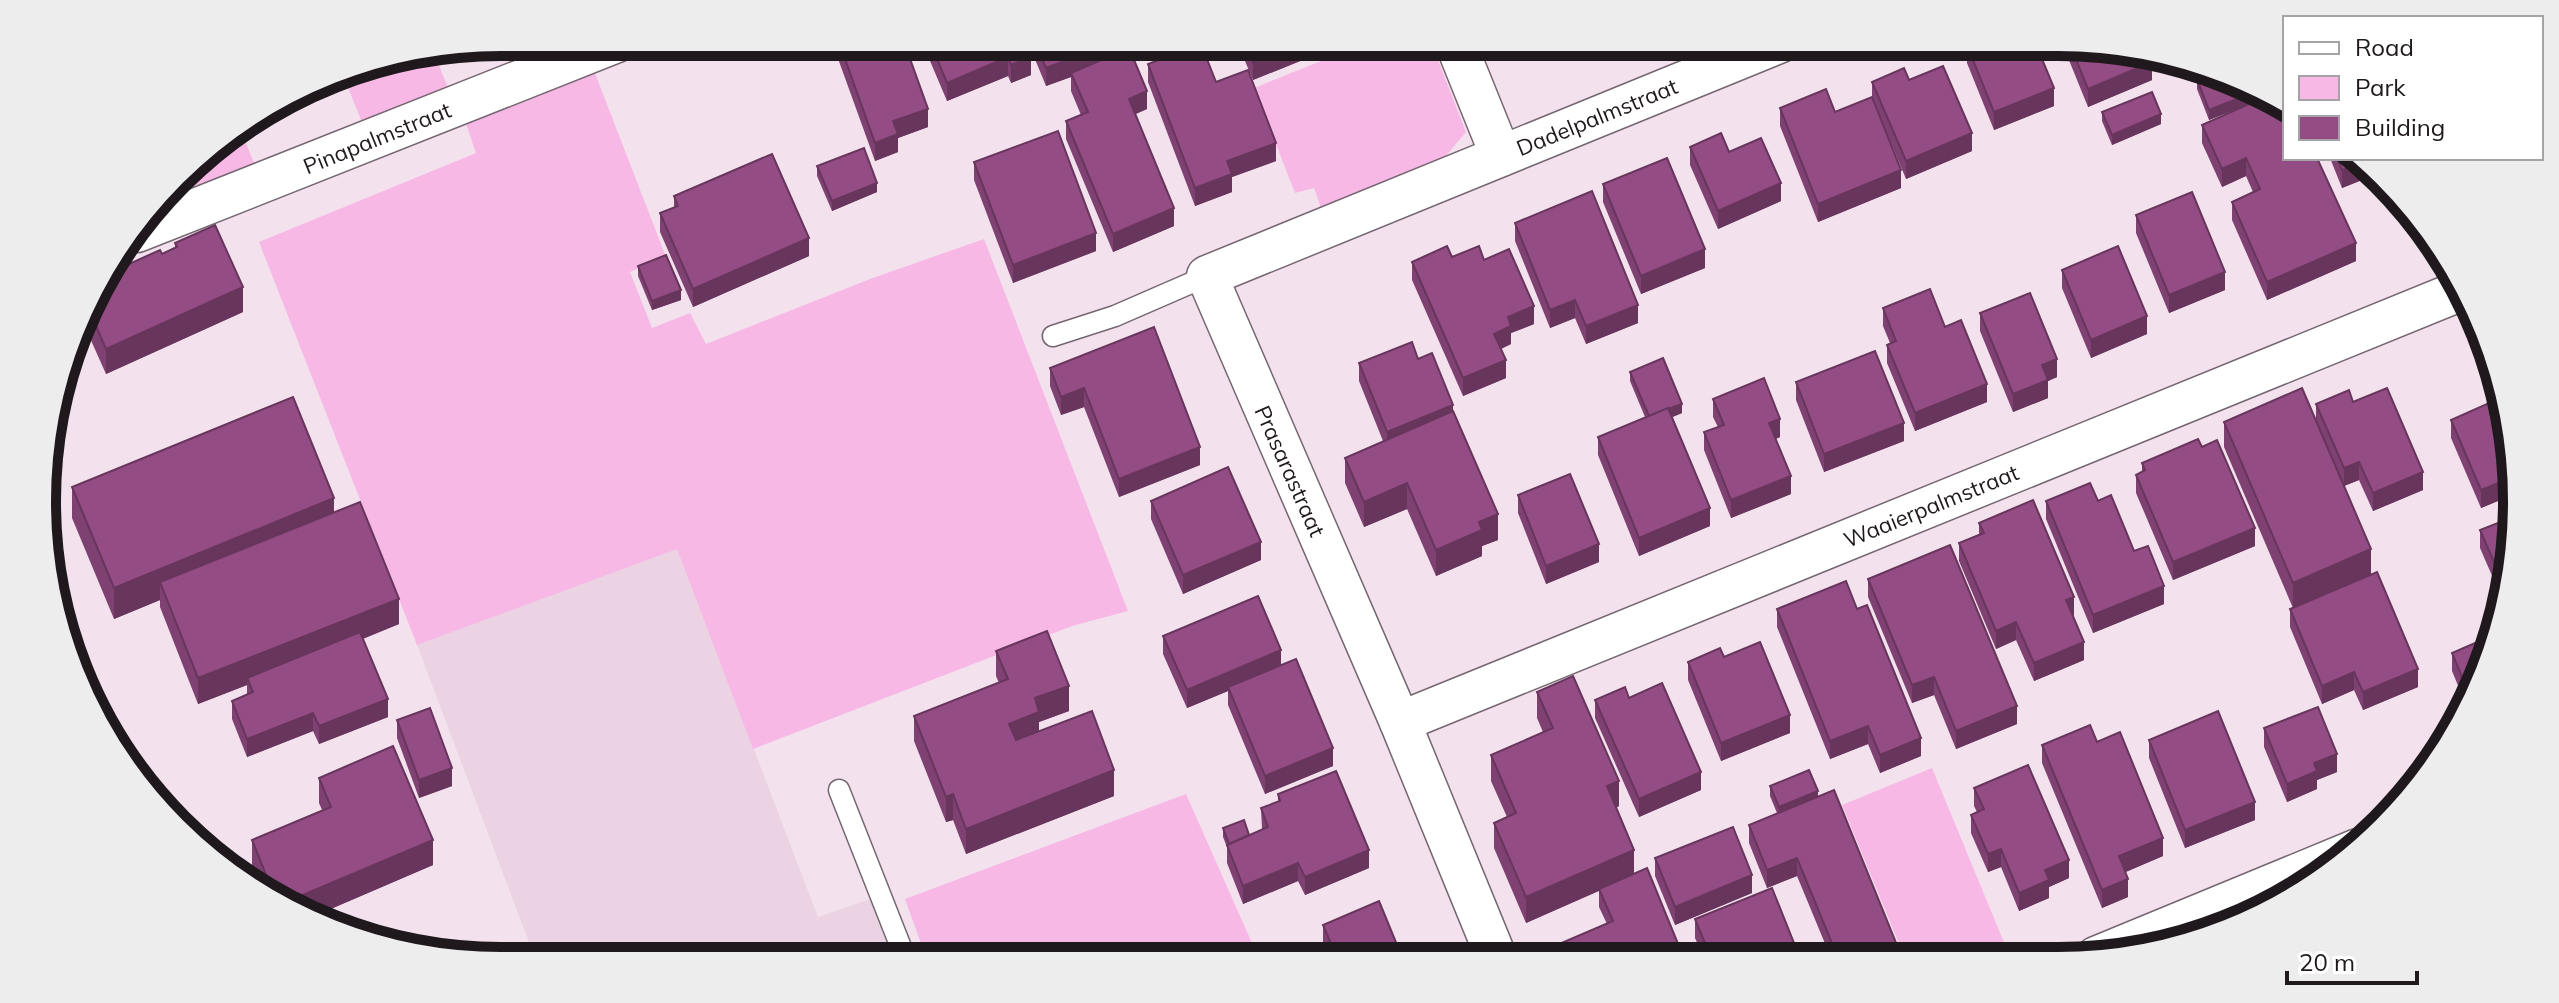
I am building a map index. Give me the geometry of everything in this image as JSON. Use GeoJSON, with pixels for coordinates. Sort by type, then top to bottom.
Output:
{"type":"FeatureCollection","features":[{"type":"Feature","properties":{"kind":"street","name":"Pinapalmstraat"},"geometry":{"type":"LineString","coordinates":[[151,226],[582,56]]}},
{"type":"Feature","properties":{"kind":"street"},"geometry":{"type":"LineString","coordinates":[[1207,276],[1501,156],[1461,56]]}},
{"type":"Feature","properties":{"kind":"street","name":"Dadelpalmstraat"},"geometry":{"type":"LineString","coordinates":[[1501,156],[1747,56]]}},
{"type":"Feature","properties":{"kind":"street","name":"Prasarastraat"},"geometry":{"type":"LineString","coordinates":[[1207,276],[1400,722],[1492,947]]}},
{"type":"Feature","properties":{"kind":"street","name":"Waaierpalmstraat"},"geometry":{"type":"LineString","coordinates":[[1400,722],[2452,294]]}},
{"type":"Feature","properties":{"kind":"street"},"geometry":{"type":"LineString","coordinates":[[2141,939],[2309,869]]}},
{"type":"Feature","properties":{"kind":"lane"},"geometry":{"type":"LineString","coordinates":[[1053,336],[1115,316],[1207,276]]}},
{"type":"Feature","properties":{"kind":"lane"},"geometry":{"type":"LineString","coordinates":[[839,790],[901,947]]}},
{"type":"Feature","properties":{"kind":"shaded area"},"geometry":{"type":"Polygon","coordinates":[[[677,548],[818,917],[876,897],[892,947],[531,947],[417,645],[677,548]]]}},
{"type":"Feature","properties":{"kind":"green space"},"geometry":{"type":"Polygon","coordinates":[[[1333,56],[1436,56],[1466,132],[1440,163],[1324,217],[1314,188],[1295,193],[1254,88],[1333,56]]]}},
{"type":"Feature","properties":{"kind":"green space"},"geometry":{"type":"Polygon","coordinates":[[[437,61],[450,93],[364,127],[347,84],[386,71],[437,61]]]}},
{"type":"Feature","properties":{"kind":"green space"},"geometry":{"type":"Polygon","coordinates":[[[593,68],[666,257],[630,272],[652,328],[690,313],[706,344],[870,279],[984,239],[1128,611],[1072,626],[753,749],[677,549],[417,645],[259,242],[476,153],[465,121],[593,68]]]}},
{"type":"Feature","properties":{"kind":"green space"},"geometry":{"type":"Polygon","coordinates":[[[244,138],[254,163],[182,191],[244,138]]]}},
{"type":"Feature","properties":{"kind":"green space"},"geometry":{"type":"Polygon","coordinates":[[[1932,768],[2006,947],[1900,947],[1842,805],[1932,768]]]}},
{"type":"Feature","properties":{"kind":"green space"},"geometry":{"type":"Polygon","coordinates":[[[1186,794],[1254,947],[922,947],[905,899],[1186,794]]]}},
{"type":"Feature","properties":{"kind":"building"},"geometry":{"type":"Polygon","coordinates":[[[844,56],[909,56],[928,109],[893,121],[898,134],[875,143],[844,56]]]}},
{"type":"Feature","properties":{"kind":"building"},"geometry":{"type":"Polygon","coordinates":[[[936,56],[1031,57],[1011,65],[1008,57],[947,83],[936,56]]]}},
{"type":"Feature","properties":{"kind":"building"},"geometry":{"type":"Polygon","coordinates":[[[1041,56],[1077,56],[1046,68],[1041,56]]]}},
{"type":"Feature","properties":{"kind":"building"},"geometry":{"type":"Polygon","coordinates":[[[1110,56],[1132,56],[1147,91],[1129,99],[1174,208],[1113,234],[1066,121],[1088,112],[1071,73],[1110,56]]]}},
{"type":"Feature","properties":{"kind":"building"},"geometry":{"type":"Polygon","coordinates":[[[1169,56],[1206,56],[1216,82],[1248,70],[1276,143],[1227,161],[1232,174],[1195,188],[1148,64],[1169,56]]]}},
{"type":"Feature","properties":{"kind":"building"},"geometry":{"type":"Polygon","coordinates":[[[1250,56],[1268,56],[1253,62],[1250,56]]]}},
{"type":"Feature","properties":{"kind":"building"},"geometry":{"type":"Polygon","coordinates":[[[1971,56],[2041,56],[2054,88],[1994,112],[1971,56]]]}},
{"type":"Feature","properties":{"kind":"building"},"geometry":{"type":"Polygon","coordinates":[[[2075,57],[2145,65],[2088,89],[2075,57]]]}},
{"type":"Feature","properties":{"kind":"building"},"geometry":{"type":"Polygon","coordinates":[[[1943,66],[1972,133],[1906,161],[1872,82],[1904,68],[1909,80],[1943,66]]]}},
{"type":"Feature","properties":{"kind":"building"},"geometry":{"type":"Polygon","coordinates":[[[2197,79],[2228,90],[2243,97],[2209,110],[2197,79]]]}},
{"type":"Feature","properties":{"kind":"building"},"geometry":{"type":"Polygon","coordinates":[[[1826,89],[1835,112],[1872,97],[1901,170],[1818,204],[1780,108],[1826,89]]]}},
{"type":"Feature","properties":{"kind":"building"},"geometry":{"type":"Polygon","coordinates":[[[2152,92],[2161,114],[2112,135],[2102,112],[2152,92]]]}},
{"type":"Feature","properties":{"kind":"building"},"geometry":{"type":"Polygon","coordinates":[[[2254,102],[2281,117],[2283,160],[2318,160],[2356,243],[2267,282],[2232,202],[2260,189],[2246,158],[2222,169],[2202,125],[2254,102]]]}},
{"type":"Feature","properties":{"kind":"building"},"geometry":{"type":"Polygon","coordinates":[[[1058,131],[1096,233],[1013,265],[974,162],[1058,131]]]}},
{"type":"Feature","properties":{"kind":"building"},"geometry":{"type":"Polygon","coordinates":[[[1721,133],[1729,152],[1761,138],[1781,183],[1718,211],[1690,147],[1721,133]]]}},
{"type":"Feature","properties":{"kind":"building"},"geometry":{"type":"Polygon","coordinates":[[[864,148],[877,183],[832,201],[817,166],[864,148]]]}},
{"type":"Feature","properties":{"kind":"building"},"geometry":{"type":"Polygon","coordinates":[[[772,154],[809,238],[693,289],[660,213],[678,206],[674,196],[772,154]]]}},
{"type":"Feature","properties":{"kind":"building"},"geometry":{"type":"Polygon","coordinates":[[[1667,158],[1705,249],[1641,276],[1603,184],[1667,158]]]}},
{"type":"Feature","properties":{"kind":"building"},"geometry":{"type":"Polygon","coordinates":[[[2338,160],[2351,167],[2342,170],[2338,160]]]}},
{"type":"Feature","properties":{"kind":"building"},"geometry":{"type":"Polygon","coordinates":[[[1592,191],[1638,305],[1586,326],[1575,300],[1550,310],[1515,223],[1592,191]]]}},
{"type":"Feature","properties":{"kind":"building"},"geometry":{"type":"Polygon","coordinates":[[[2192,192],[2225,272],[2169,295],[2136,215],[2192,192]]]}},
{"type":"Feature","properties":{"kind":"building"},"geometry":{"type":"Polygon","coordinates":[[[215,225],[243,287],[106,349],[94,322],[123,267],[160,250],[162,254],[177,247],[175,243],[215,225]]]}},
{"type":"Feature","properties":{"kind":"building"},"geometry":{"type":"Polygon","coordinates":[[[1447,246],[1452,257],[1479,246],[1484,260],[1509,249],[1534,306],[1508,317],[1511,326],[1494,334],[1506,360],[1463,378],[1412,262],[1447,246]]]}},
{"type":"Feature","properties":{"kind":"building"},"geometry":{"type":"Polygon","coordinates":[[[2118,246],[2147,316],[2091,340],[2062,270],[2118,246]]]}},
{"type":"Feature","properties":{"kind":"building"},"geometry":{"type":"Polygon","coordinates":[[[666,255],[681,290],[652,301],[638,266],[666,255]]]}},
{"type":"Feature","properties":{"kind":"building"},"geometry":{"type":"Polygon","coordinates":[[[1930,289],[1945,327],[1961,320],[1987,384],[1915,413],[1887,345],[1896,341],[1883,308],[1930,289]]]}},
{"type":"Feature","properties":{"kind":"building"},"geometry":{"type":"Polygon","coordinates":[[[2030,293],[2057,359],[2042,365],[2048,380],[2013,394],[1980,313],[2030,293]]]}},
{"type":"Feature","properties":{"kind":"building"},"geometry":{"type":"Polygon","coordinates":[[[1154,327],[1200,447],[1119,479],[1084,388],[1061,397],[1050,368],[1154,327]]]}},
{"type":"Feature","properties":{"kind":"building"},"geometry":{"type":"Polygon","coordinates":[[[1412,342],[1418,359],[1432,353],[1453,405],[1387,432],[1359,363],[1412,342]]]}},
{"type":"Feature","properties":{"kind":"building"},"geometry":{"type":"Polygon","coordinates":[[[1875,351],[1904,423],[1824,454],[1796,382],[1875,351]]]}},
{"type":"Feature","properties":{"kind":"building"},"geometry":{"type":"Polygon","coordinates":[[[1663,358],[1682,404],[1649,416],[1630,372],[1663,358]]]}},
{"type":"Feature","properties":{"kind":"building"},"geometry":{"type":"Polygon","coordinates":[[[1764,378],[1780,419],[1769,423],[1791,476],[1731,500],[1704,432],[1724,425],[1713,399],[1764,378]]]}},
{"type":"Feature","properties":{"kind":"building"},"geometry":{"type":"Polygon","coordinates":[[[2302,388],[2371,549],[2293,583],[2224,422],[2302,388]]]}},
{"type":"Feature","properties":{"kind":"building"},"geometry":{"type":"Polygon","coordinates":[[[2387,388],[2423,472],[2373,493],[2359,462],[2344,468],[2316,404],[2349,390],[2353,402],[2387,388]]]}},
{"type":"Feature","properties":{"kind":"building"},"geometry":{"type":"Polygon","coordinates":[[[293,397],[334,498],[114,588],[72,487],[293,397]]]}},
{"type":"Feature","properties":{"kind":"building"},"geometry":{"type":"Polygon","coordinates":[[[2491,402],[2502,481],[2481,490],[2451,420],[2491,402]]]}},
{"type":"Feature","properties":{"kind":"building"},"geometry":{"type":"Polygon","coordinates":[[[1668,408],[1710,508],[1639,538],[1598,437],[1668,408]]]}},
{"type":"Feature","properties":{"kind":"building"},"geometry":{"type":"Polygon","coordinates":[[[1453,411],[1498,514],[1479,522],[1482,530],[1436,550],[1407,483],[1364,502],[1345,458],[1453,411]]]}},
{"type":"Feature","properties":{"kind":"building"},"geometry":{"type":"Polygon","coordinates":[[[2198,439],[2202,447],[2217,440],[2255,528],[2173,562],[2136,475],[2145,470],[2142,463],[2198,439]]]}},
{"type":"Feature","properties":{"kind":"building"},"geometry":{"type":"Polygon","coordinates":[[[1228,467],[1261,542],[1183,575],[1151,501],[1228,467]]]}},
{"type":"Feature","properties":{"kind":"building"},"geometry":{"type":"Polygon","coordinates":[[[1570,474],[1599,544],[1546,566],[1518,495],[1570,474]]]}},
{"type":"Feature","properties":{"kind":"building"},"geometry":{"type":"Polygon","coordinates":[[[2090,483],[2098,501],[2111,495],[2134,551],[2148,546],[2164,586],[2093,615],[2046,501],[2090,483]]]}},
{"type":"Feature","properties":{"kind":"building"},"geometry":{"type":"Polygon","coordinates":[[[2033,500],[2074,597],[2066,600],[2084,642],[2034,663],[2016,622],[1996,631],[1959,543],[1984,533],[1979,523],[2033,500]]]}},
{"type":"Feature","properties":{"kind":"building"},"geometry":{"type":"Polygon","coordinates":[[[360,502],[399,599],[198,678],[160,582],[360,502]]]}},
{"type":"Feature","properties":{"kind":"building"},"geometry":{"type":"Polygon","coordinates":[[[2502,521],[2497,570],[2480,530],[2502,521]]]}},
{"type":"Feature","properties":{"kind":"building"},"geometry":{"type":"Polygon","coordinates":[[[1950,545],[2017,706],[1956,731],[1934,677],[1912,685],[1868,579],[1950,545]]]}},
{"type":"Feature","properties":{"kind":"building"},"geometry":{"type":"Polygon","coordinates":[[[2377,572],[2418,669],[2363,692],[2354,672],[2322,686],[2290,609],[2377,572]]]}},
{"type":"Feature","properties":{"kind":"building"},"geometry":{"type":"Polygon","coordinates":[[[1846,581],[1857,609],[1867,605],[1921,738],[1880,755],[1868,726],[1830,741],[1777,609],[1846,581]]]}},
{"type":"Feature","properties":{"kind":"building"},"geometry":{"type":"Polygon","coordinates":[[[1258,596],[1281,650],[1187,690],[1163,636],[1258,596]]]}},
{"type":"Feature","properties":{"kind":"building"},"geometry":{"type":"Polygon","coordinates":[[[1047,631],[1069,686],[1035,698],[1039,712],[1009,724],[1016,740],[1092,711],[1114,770],[966,829],[953,794],[946,797],[914,716],[1008,679],[996,651],[1047,631]]]}},
{"type":"Feature","properties":{"kind":"building"},"geometry":{"type":"Polygon","coordinates":[[[360,632],[388,699],[319,726],[313,713],[247,739],[232,701],[253,692],[247,678],[360,632]]]}},
{"type":"Feature","properties":{"kind":"building"},"geometry":{"type":"Polygon","coordinates":[[[2480,641],[2464,682],[2452,653],[2480,641]]]}},
{"type":"Feature","properties":{"kind":"building"},"geometry":{"type":"Polygon","coordinates":[[[1760,642],[1790,715],[1721,743],[1688,662],[1720,648],[1724,657],[1760,642]]]}},
{"type":"Feature","properties":{"kind":"building"},"geometry":{"type":"Polygon","coordinates":[[[1296,659],[1333,748],[1265,776],[1228,687],[1296,659]]]}},
{"type":"Feature","properties":{"kind":"building"},"geometry":{"type":"Polygon","coordinates":[[[1573,676],[1619,781],[1607,786],[1634,850],[1526,897],[1494,823],[1516,813],[1491,755],[1553,728],[1537,692],[1573,676]]]}},
{"type":"Feature","properties":{"kind":"building"},"geometry":{"type":"Polygon","coordinates":[[[1662,683],[1701,772],[1639,799],[1595,700],[1625,687],[1629,698],[1662,683]]]}},
{"type":"Feature","properties":{"kind":"building"},"geometry":{"type":"Polygon","coordinates":[[[2318,707],[2337,754],[2314,763],[2317,771],[2287,784],[2264,728],[2318,707]]]}},
{"type":"Feature","properties":{"kind":"building"},"geometry":{"type":"Polygon","coordinates":[[[430,708],[452,768],[419,780],[397,720],[430,708]]]}},
{"type":"Feature","properties":{"kind":"building"},"geometry":{"type":"Polygon","coordinates":[[[2218,711],[2255,802],[2185,830],[2149,740],[2218,711]]]}},
{"type":"Feature","properties":{"kind":"building"},"geometry":{"type":"Polygon","coordinates":[[[2090,725],[2097,742],[2120,732],[2163,838],[2119,856],[2128,879],[2102,890],[2042,745],[2090,725]]]}},
{"type":"Feature","properties":{"kind":"building"},"geometry":{"type":"Polygon","coordinates":[[[393,746],[433,840],[297,897],[268,881],[252,840],[331,807],[319,778],[393,746]]]}},
{"type":"Feature","properties":{"kind":"building"},"geometry":{"type":"Polygon","coordinates":[[[2028,765],[2069,860],[2045,870],[2049,880],[2019,893],[2001,849],[1988,854],[1971,815],[1984,809],[1974,788],[2028,765]]]}},
{"type":"Feature","properties":{"kind":"building"},"geometry":{"type":"Polygon","coordinates":[[[1809,770],[1818,791],[1779,807],[1770,786],[1809,770]]]}},
{"type":"Feature","properties":{"kind":"building"},"geometry":{"type":"Polygon","coordinates":[[[1336,771],[1369,850],[1305,877],[1298,863],[1243,886],[1227,845],[1268,827],[1261,808],[1280,801],[1278,794],[1336,771]]]}},
{"type":"Feature","properties":{"kind":"building"},"geometry":{"type":"Polygon","coordinates":[[[1834,790],[1898,947],[1833,947],[1797,858],[1767,870],[1749,825],[1834,790]]]}},
{"type":"Feature","properties":{"kind":"building"},"geometry":{"type":"Polygon","coordinates":[[[1244,820],[1249,835],[1229,844],[1223,828],[1244,820]]]}},
{"type":"Feature","properties":{"kind":"building"},"geometry":{"type":"Polygon","coordinates":[[[1733,827],[1752,875],[1675,907],[1655,858],[1733,827]]]}},
{"type":"Feature","properties":{"kind":"building"},"geometry":{"type":"Polygon","coordinates":[[[1647,868],[1679,947],[1552,947],[1613,921],[1599,889],[1647,868]]]}},
{"type":"Feature","properties":{"kind":"building"},"geometry":{"type":"Polygon","coordinates":[[[1772,888],[1796,947],[1706,947],[1695,919],[1772,888]]]}},
{"type":"Feature","properties":{"kind":"building"},"geometry":{"type":"Polygon","coordinates":[[[1379,901],[1398,947],[1333,947],[1323,925],[1379,901]]]}}]}
